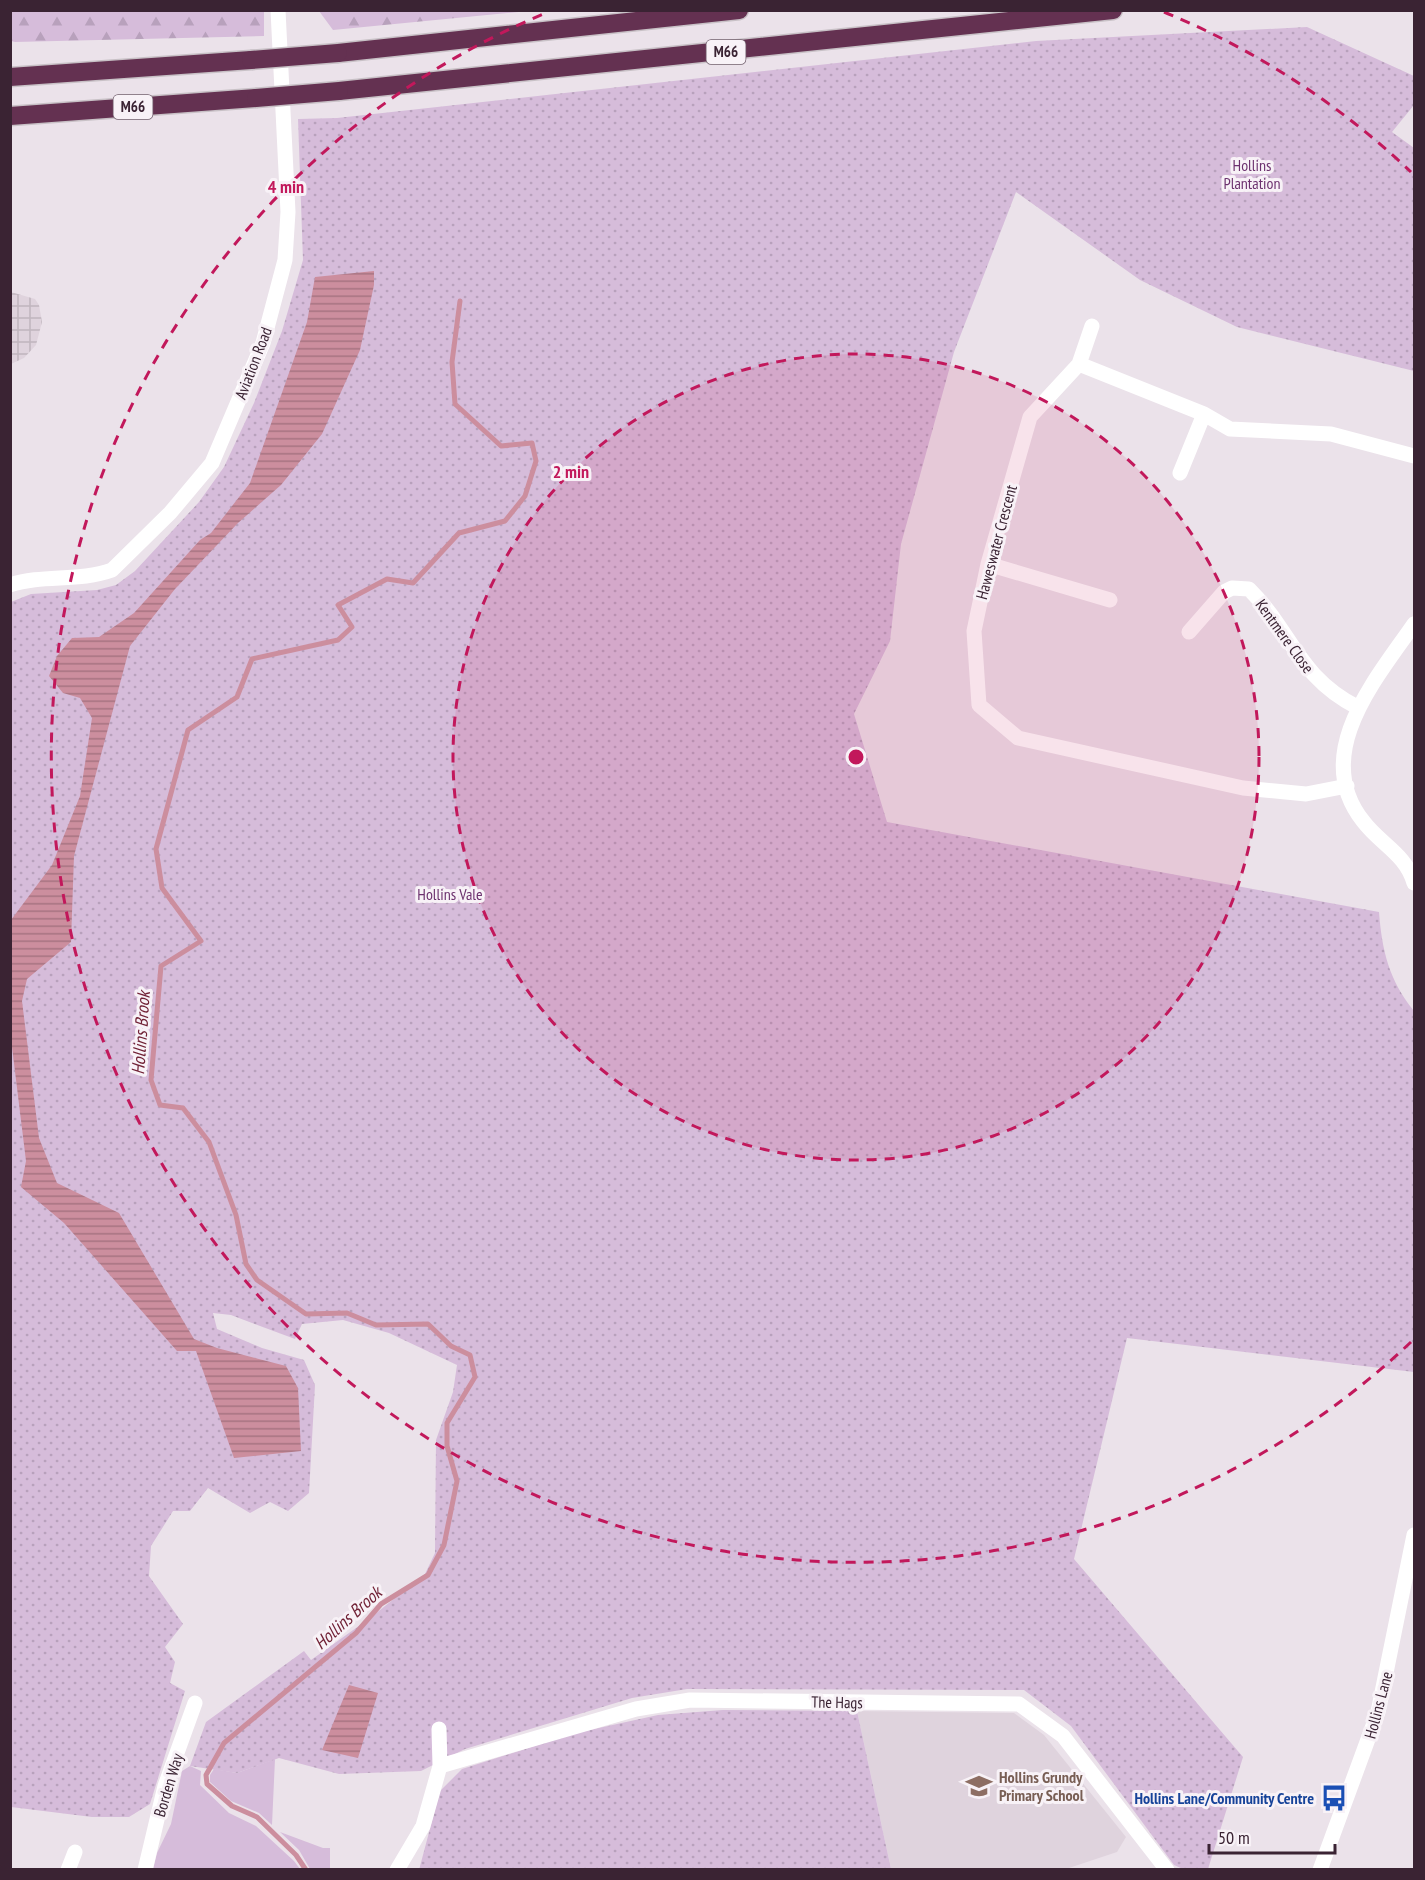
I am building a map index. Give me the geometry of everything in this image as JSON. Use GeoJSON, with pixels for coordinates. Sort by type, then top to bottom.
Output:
{"type":"FeatureCollection","features":[{"type":"Feature","properties":{"kind":"highway"},"geometry":{"type":"LineString","coordinates":[[10,78],[338,53],[739,10]]}},
{"type":"Feature","properties":{"kind":"highway","name":"M66"},"geometry":{"type":"LineString","coordinates":[[10,116],[339,91],[1113,10]]}},
{"type":"Feature","properties":{"kind":"street","name":"Aviation Road"},"geometry":{"type":"LineString","coordinates":[[10,585],[43,579],[99,574],[112,570],[170,513],[212,463],[263,343],[285,260],[287,168],[278,10]]}},
{"type":"Feature","properties":{"kind":"street"},"geometry":{"type":"LineString","coordinates":[[1092,326],[1079,364],[1204,414],[1230,429],[1330,434],[1414,456]]}},
{"type":"Feature","properties":{"kind":"street","name":"Haweswater Crescent"},"geometry":{"type":"LineString","coordinates":[[1079,364],[1030,417],[988,564],[974,630],[979,705],[1018,738],[1243,788],[1306,794],[1347,786]]}},
{"type":"Feature","properties":{"kind":"street"},"geometry":{"type":"LineString","coordinates":[[1180,473],[1204,414]]}},
{"type":"Feature","properties":{"kind":"street"},"geometry":{"type":"LineString","coordinates":[[988,564],[1110,600]]}},
{"type":"Feature","properties":{"kind":"street","name":"Kentmere Close"},"geometry":{"type":"LineString","coordinates":[[1189,632],[1224,592],[1232,588],[1249,589],[1285,634],[1300,660],[1320,682],[1337,696],[1358,707]]}},
{"type":"Feature","properties":{"kind":"street"},"geometry":{"type":"LineString","coordinates":[[1414,624],[1358,707],[1344,757],[1347,786],[1360,818],[1400,855],[1411,870],[1414,883]]}},
{"type":"Feature","properties":{"kind":"street","name":"Hollins Lane"},"geometry":{"type":"LineString","coordinates":[[1320,1869],[1378,1712],[1414,1534]]}},
{"type":"Feature","properties":{"kind":"street","name":"The Hags"},"geometry":{"type":"LineString","coordinates":[[440,1766],[636,1709],[690,1700],[1019,1704],[1063,1736],[1167,1869]]}},
{"type":"Feature","properties":{"kind":"street","name":"Borden Way"},"geometry":{"type":"LineString","coordinates":[[146,1869],[165,1786],[195,1703]]}},
{"type":"Feature","properties":{"kind":"street"},"geometry":{"type":"LineString","coordinates":[[397,1869],[423,1826],[440,1766],[439,1729]]}},
{"type":"Feature","properties":{"kind":"street"},"geometry":{"type":"LineString","coordinates":[[68,1869],[75,1852]]}},
{"type":"Feature","properties":{"kind":"shaded area"},"geometry":{"type":"Polygon","coordinates":[[[374,271],[374,285],[360,350],[322,434],[281,485],[238,523],[175,589],[130,646],[74,856],[71,942],[27,979],[22,1001],[39,1138],[57,1183],[119,1213],[194,1339],[217,1348],[286,1366],[298,1388],[301,1451],[234,1458],[196,1351],[177,1351],[64,1223],[21,1187],[26,1161],[11,1039],[11,920],[52,865],[80,796],[92,718],[80,698],[63,693],[49,676],[57,656],[72,638],[99,637],[134,613],[200,540],[211,533],[250,483],[307,322],[315,277],[374,271]]]}},
{"type":"Feature","properties":{"kind":"shaded area"},"geometry":{"type":"Polygon","coordinates":[[[11,292],[35,299],[39,305],[42,322],[36,345],[24,358],[11,364],[11,292]]]}},
{"type":"Feature","properties":{"kind":"shaded area"},"geometry":{"type":"Polygon","coordinates":[[[349,1685],[378,1693],[358,1758],[322,1750],[349,1685]]]}},
{"type":"Feature","properties":{"kind":"shaded area","name":"Hollins Grundy Primary School"},"geometry":{"type":"Polygon","coordinates":[[[857,1711],[1014,1713],[1044,1735],[1126,1837],[1117,1852],[1066,1869],[891,1869],[857,1711]]]}},
{"type":"Feature","properties":{"kind":"green space"},"geometry":{"type":"Polygon","coordinates":[[[10,11],[264,11],[264,36],[15,42],[11,41],[10,11]]]}},
{"type":"Feature","properties":{"kind":"green space"},"geometry":{"type":"Polygon","coordinates":[[[319,11],[529,11],[333,30],[319,11]]]}},
{"type":"Feature","properties":{"kind":"green space","name":"Hollins Vale"},"geometry":{"type":"Polygon","coordinates":[[[1307,27],[1414,76],[1414,105],[1392,132],[1414,148],[1414,371],[1237,327],[1140,280],[1016,192],[954,352],[901,544],[890,641],[854,714],[887,822],[1379,912],[1382,940],[1388,964],[1398,988],[1414,1011],[1414,1372],[1127,1338],[1074,1559],[1243,1757],[1208,1869],[1183,1869],[1174,1865],[1071,1726],[1024,1690],[687,1689],[632,1698],[465,1749],[421,1771],[339,1774],[279,1758],[237,1773],[190,1766],[206,1722],[304,1651],[311,1660],[370,1618],[425,1574],[435,1553],[436,1440],[453,1392],[457,1365],[389,1333],[343,1320],[302,1324],[295,1339],[231,1315],[213,1313],[217,1329],[262,1348],[304,1360],[315,1385],[309,1493],[288,1511],[270,1502],[250,1513],[208,1488],[190,1511],[173,1511],[151,1546],[149,1576],[183,1624],[165,1647],[175,1662],[170,1683],[185,1691],[150,1804],[129,1817],[92,1817],[11,1807],[11,602],[31,594],[97,590],[116,585],[135,571],[199,502],[224,467],[254,403],[282,331],[303,260],[298,119],[337,118],[1036,41],[1307,27]]]}},
{"type":"Feature","properties":{"kind":"green space"},"geometry":{"type":"Polygon","coordinates":[[[723,1710],[857,1711],[891,1869],[419,1870],[440,1791],[462,1769],[576,1733],[658,1715],[723,1710]]]}},
{"type":"Feature","properties":{"kind":"green space"},"geometry":{"type":"Polygon","coordinates":[[[275,1759],[272,1825],[259,1813],[231,1801],[210,1782],[210,1775],[214,1769],[237,1773],[275,1759]]]}},
{"type":"Feature","properties":{"kind":"green space"},"geometry":{"type":"Polygon","coordinates":[[[190,1766],[201,1771],[200,1785],[229,1813],[256,1826],[300,1869],[153,1870],[157,1853],[171,1824],[182,1771],[190,1766]]]}},
{"type":"Feature","properties":{"kind":"green space"},"geometry":{"type":"Polygon","coordinates":[[[280,1832],[323,1848],[330,1848],[330,1869],[310,1869],[299,1850],[280,1832]]]}},
{"type":"Feature","properties":{"kind":"waterway","name":"Hollins Brook"},"geometry":{"type":"LineString","coordinates":[[306,1870],[296,1855],[257,1817],[232,1806],[207,1784],[206,1775],[224,1743],[356,1633],[381,1604],[428,1575],[444,1545],[457,1481],[447,1446],[447,1423],[475,1377],[470,1355],[451,1346],[428,1324],[376,1325],[347,1313],[306,1314],[257,1280],[246,1264],[236,1215],[209,1142],[183,1108],[160,1105],[151,1080],[161,966],[201,941],[162,888],[156,849],[188,730],[237,697],[252,659],[338,640],[352,627],[338,605],[387,579],[413,583],[459,533],[505,521],[525,496],[536,461],[532,443],[501,446],[455,404],[452,362],[460,301]]}},
{"type":"Feature","properties":{"kind":"place","name":"Hollins Grundy Primary School"},"geometry":{"type":"Point","coordinates":[979,1786]}},
{"type":"Feature","properties":{"kind":"place","name":"Hollins Lane/Community Centre"},"geometry":{"type":"Point","coordinates":[1334,1798]}},
{"type":"Feature","properties":{"kind":"park label","name":"Hollins Plantation"},"geometry":{"type":"Point","coordinates":[1252,174]}}]}
